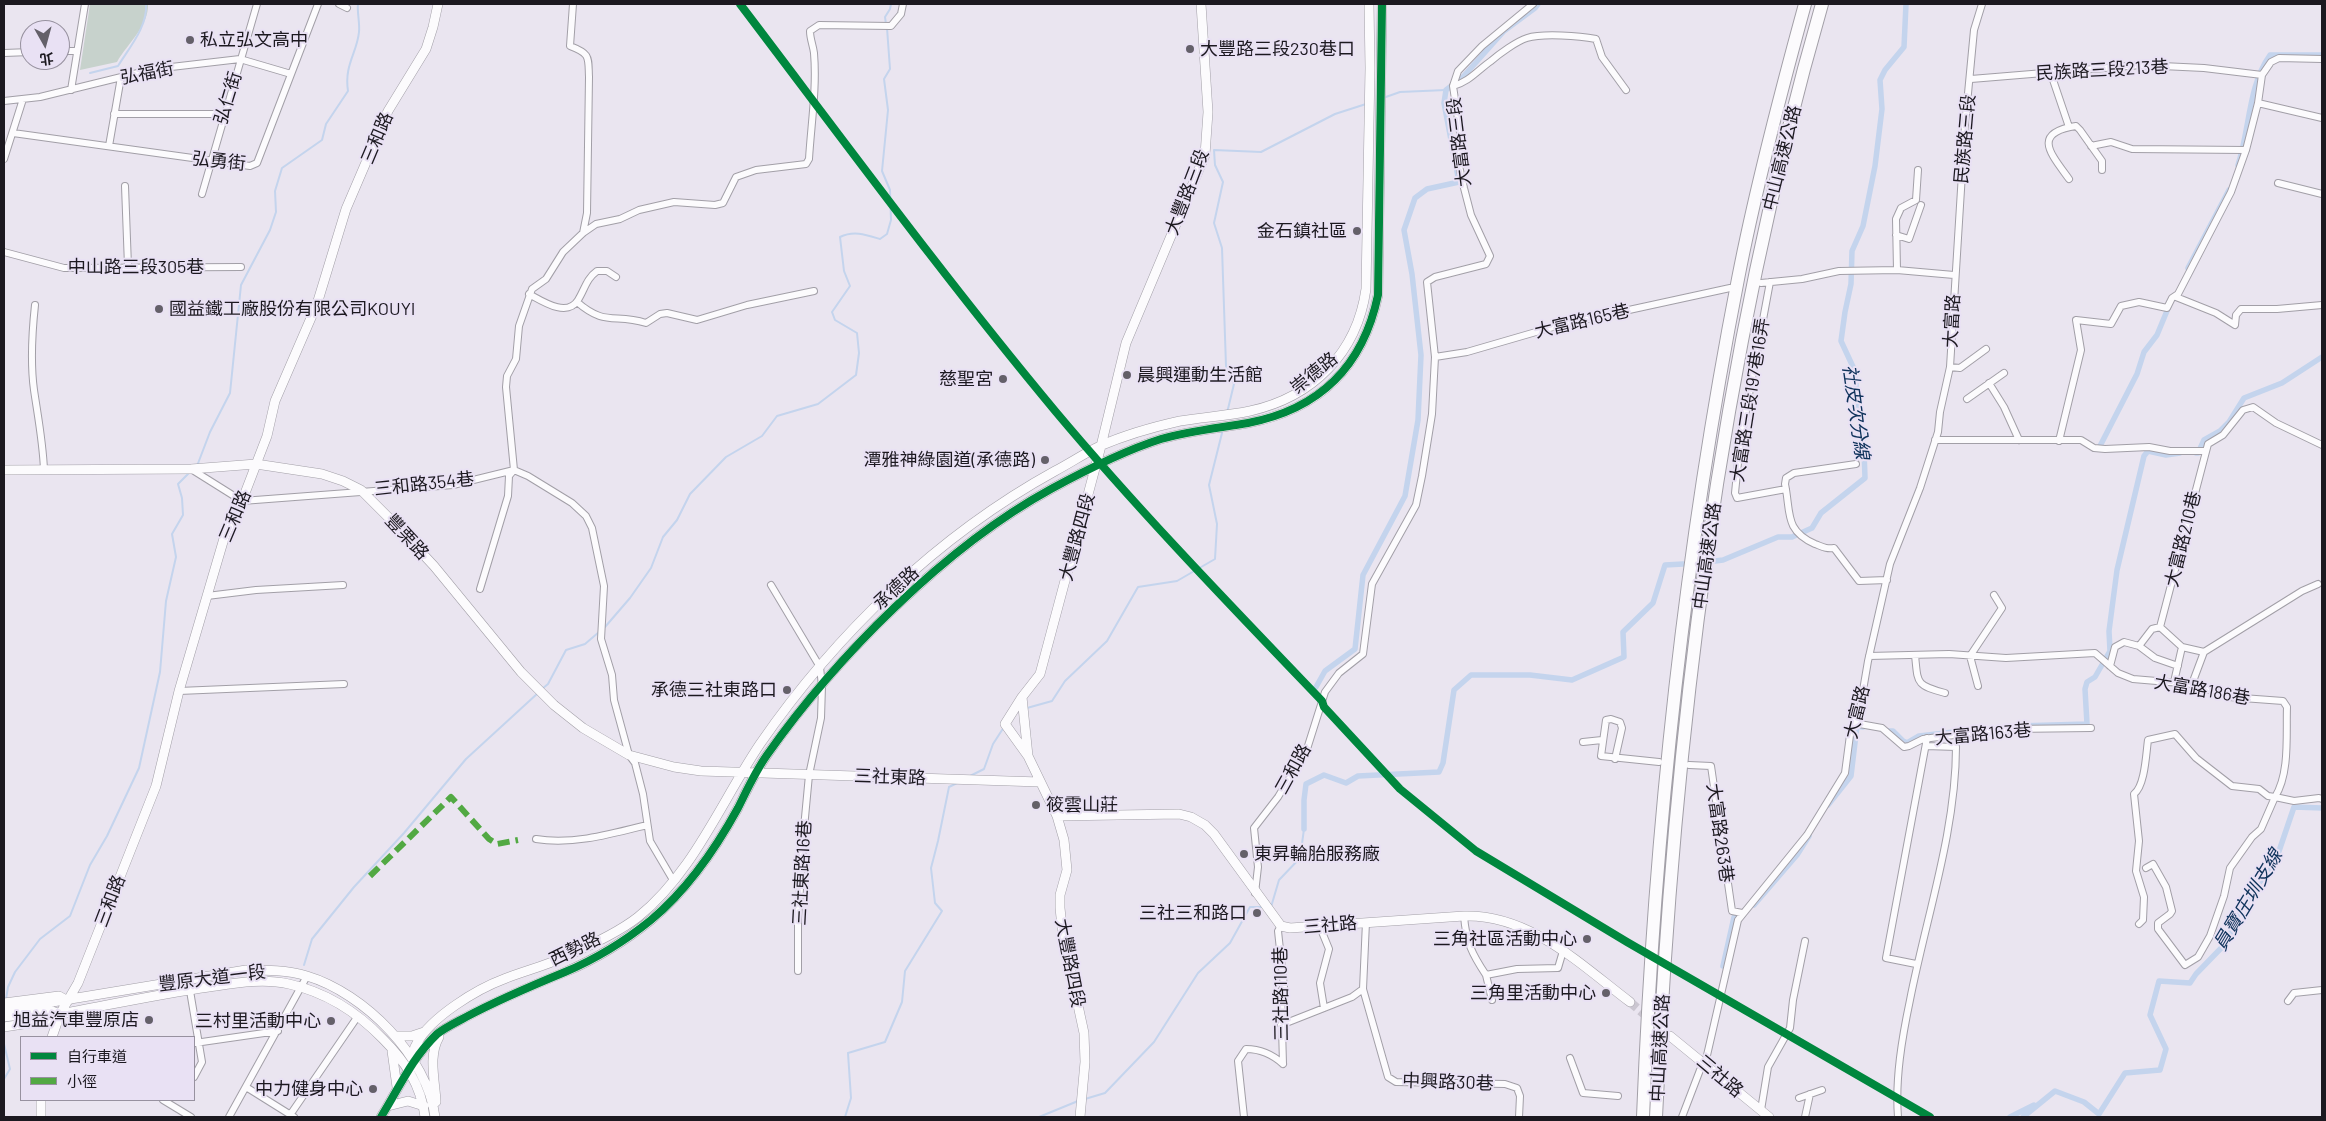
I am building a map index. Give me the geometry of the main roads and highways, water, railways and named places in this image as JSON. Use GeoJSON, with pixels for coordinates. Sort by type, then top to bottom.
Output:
{"type":"FeatureCollection","features":[{"type":"Feature","properties":{"kind":"highway","name":"中山高速公路"},"geometry":{"type":"LineString","coordinates":[[1643,1117],[1653,912],[1690,568],[1712,424],[1738,277],[1764,164],[1805,4]]}},
{"type":"Feature","properties":{"kind":"highway","name":"中山高速公路"},"geometry":{"type":"LineString","coordinates":[[1656,1117],[1660,1029],[1673,855],[1684,740],[1705,568],[1733,388],[1748,308],[1778,169],[1822,4]]}},
{"type":"Feature","properties":{"kind":"waterway"},"geometry":{"type":"LineString","coordinates":[[90,73],[118,66],[141,29],[146,12],[146,4]]}},
{"type":"Feature","properties":{"kind":"waterway"},"geometry":{"type":"LineString","coordinates":[[197,466],[210,432],[230,393],[241,285],[270,230],[276,212],[275,191],[282,168],[322,140],[326,124],[348,91],[349,66],[359,32],[358,4]]}},
{"type":"Feature","properties":{"kind":"waterway"},"geometry":{"type":"LineString","coordinates":[[886,24],[885,17],[891,4]]}},
{"type":"Feature","properties":{"kind":"waterway"},"geometry":{"type":"LineString","coordinates":[[1316,687],[1325,671],[1355,649],[1363,575],[1405,496],[1418,420],[1421,355],[1412,274],[1404,230],[1415,198],[1427,189],[1459,182],[1444,103],[1446,90],[1462,78],[1504,31],[1538,4]]}},
{"type":"Feature","properties":{"kind":"waterway","name":"社皮次分線"},"geometry":{"type":"LineString","coordinates":[[1715,561],[1723,560],[1778,537],[1792,537],[1812,528],[1821,513],[1865,478],[1864,450],[1854,369],[1841,341],[1851,284],[1852,251],[1863,226],[1875,166],[1882,109],[1880,80],[1885,70],[1904,47],[1906,4]]}},
{"type":"Feature","properties":{"kind":"waterway"},"geometry":{"type":"LineString","coordinates":[[605,627],[630,598],[651,568],[663,537],[677,520],[690,494],[726,457],[762,436],[777,416],[818,404],[856,375],[859,353],[857,333],[835,320],[832,312],[850,286],[844,271],[840,237],[855,234],[880,239],[887,234],[891,220],[890,190],[882,171],[888,110],[884,79],[890,69],[887,28]]}},
{"type":"Feature","properties":{"kind":"waterway"},"geometry":{"type":"LineString","coordinates":[[2238,165],[2257,80],[2270,55],[2322,55]]}},
{"type":"Feature","properties":{"kind":"waterway"},"geometry":{"type":"LineString","coordinates":[[1383,98],[1400,92],[1446,90]]}},
{"type":"Feature","properties":{"kind":"waterway"},"geometry":{"type":"LineString","coordinates":[[1227,413],[1234,384],[1226,366],[1222,248],[1214,223],[1223,182],[1215,165],[1214,150],[1261,152],[1335,114],[1366,104]]}},
{"type":"Feature","properties":{"kind":"waterway"},"geometry":{"type":"LineString","coordinates":[[2188,268],[2229,190]]}},
{"type":"Feature","properties":{"kind":"waterway"},"geometry":{"type":"LineString","coordinates":[[2100,446],[2137,374],[2144,352],[2157,335],[2169,306]]}},
{"type":"Feature","properties":{"kind":"waterway"},"geometry":{"type":"LineString","coordinates":[[2196,453],[2198,453],[2204,440],[2220,431],[2229,422],[2244,398],[2282,383],[2322,357]]}},
{"type":"Feature","properties":{"kind":"waterway"},"geometry":{"type":"LineString","coordinates":[[1027,708],[1052,701],[1065,681],[1107,641],[1138,587],[1177,581],[1215,559],[1217,524],[1209,485],[1223,429]]}},
{"type":"Feature","properties":{"kind":"waterway"},"geometry":{"type":"LineString","coordinates":[[2017,726],[2087,724],[2085,689],[2087,682],[2095,677],[2110,651],[2109,631],[2117,570],[2144,456],[2148,451],[2166,455],[2180,453]]}},
{"type":"Feature","properties":{"kind":"waterway"},"geometry":{"type":"LineString","coordinates":[[6,999],[8,987],[15,972],[40,939],[70,916],[90,865],[107,836],[139,768],[160,672],[166,601],[176,557],[172,534],[183,515],[182,498],[178,484],[190,472]]}},
{"type":"Feature","properties":{"kind":"waterway","name":"社皮次分線"},"geometry":{"type":"LineString","coordinates":[[1304,829],[1306,784],[1324,775],[1346,783],[1358,776],[1439,772],[1443,763],[1454,690],[1471,675],[1530,675],[1572,680],[1624,657],[1623,632],[1653,603],[1665,565],[1683,564]]}},
{"type":"Feature","properties":{"kind":"waterway"},"geometry":{"type":"LineString","coordinates":[[542,689],[548,684],[566,650],[585,644],[599,632]]}},
{"type":"Feature","properties":{"kind":"waterway"},"geometry":{"type":"LineString","coordinates":[[304,965],[312,939],[354,887],[404,833],[466,759],[538,693]]}},
{"type":"Feature","properties":{"kind":"waterway"},"geometry":{"type":"LineString","coordinates":[[1828,805],[1851,776],[1857,726],[1863,727]]}},
{"type":"Feature","properties":{"kind":"waterway"},"geometry":{"type":"LineString","coordinates":[[970,776],[984,769],[993,744],[1004,727]]}},
{"type":"Feature","properties":{"kind":"waterway"},"geometry":{"type":"LineString","coordinates":[[1885,731],[1893,731],[1907,743],[1919,736],[1980,729]]}},
{"type":"Feature","properties":{"kind":"waterway"},"geometry":{"type":"LineString","coordinates":[[845,1117],[851,1098],[848,1053],[885,1042],[902,1002],[905,971],[942,911],[935,903],[931,868],[949,787],[957,783]]}},
{"type":"Feature","properties":{"kind":"waterway","name":"員寶庄圳支線"},"geometry":{"type":"LineString","coordinates":[[2023,1117],[2055,1091],[2084,1102],[2099,1114],[2125,1073],[2160,1070],[2166,1049],[2150,1015],[2159,981],[2190,983],[2196,974],[2227,942],[2235,919],[2277,857],[2294,807],[2322,808]]}},
{"type":"Feature","properties":{"kind":"waterway"},"geometry":{"type":"LineString","coordinates":[[1271,907],[1279,880],[1300,858],[1304,829]]}},
{"type":"Feature","properties":{"kind":"waterway"},"geometry":{"type":"LineString","coordinates":[[1754,905],[1797,855],[1809,836]]}},
{"type":"Feature","properties":{"kind":"waterway"},"geometry":{"type":"LineString","coordinates":[[1085,1099],[1105,1093],[1154,1042],[1198,973],[1230,943],[1250,907],[1264,907]]}},
{"type":"Feature","properties":{"kind":"waterway"},"geometry":{"type":"LineString","coordinates":[[1723,966],[1734,917],[1742,916]]}},
{"type":"Feature","properties":{"kind":"waterway"},"geometry":{"type":"LineString","coordinates":[[4,1044],[10,1069],[4,1079]]}},
{"type":"Feature","properties":{"kind":"waterway"},"geometry":{"type":"LineString","coordinates":[[1039,1117],[1078,1101]]}},
{"type":"Feature","properties":{"kind":"waterway"},"geometry":{"type":"LineString","coordinates":[[2010,1117],[2034,1105]]}},
{"type":"Feature","properties":{"kind":"tunnel"},"geometry":{"type":"LineString","coordinates":[[1630,1002],[1664,1031]]}},
{"type":"Feature","properties":{"kind":"place","name":"私立弘文高中"},"geometry":{"type":"Point","coordinates":[190,40]}},
{"type":"Feature","properties":{"kind":"place","name":"大豐路三段230巷口"},"geometry":{"type":"Point","coordinates":[1190,49]}},
{"type":"Feature","properties":{"kind":"place","name":"金石鎮社區"},"geometry":{"type":"Point","coordinates":[1357,231]}},
{"type":"Feature","properties":{"kind":"place","name":"國益鐵工廠股份有限公司KOUYI"},"geometry":{"type":"Point","coordinates":[159,309]}},
{"type":"Feature","properties":{"kind":"place","name":"晨興運動生活館"},"geometry":{"type":"Point","coordinates":[1127,375]}},
{"type":"Feature","properties":{"kind":"place","name":"慈聖宮"},"geometry":{"type":"Point","coordinates":[1003,379]}},
{"type":"Feature","properties":{"kind":"place","name":"潭雅神綠園道(承德路)"},"geometry":{"type":"Point","coordinates":[1045,460]}},
{"type":"Feature","properties":{"kind":"place","name":"承德三社東路口"},"geometry":{"type":"Point","coordinates":[787,690]}},
{"type":"Feature","properties":{"kind":"place","name":"筱雲山莊"},"geometry":{"type":"Point","coordinates":[1036,805]}},
{"type":"Feature","properties":{"kind":"place","name":"東昇輪胎服務廠"},"geometry":{"type":"Point","coordinates":[1244,854]}},
{"type":"Feature","properties":{"kind":"place","name":"三社三和路口"},"geometry":{"type":"Point","coordinates":[1257,913]}},
{"type":"Feature","properties":{"kind":"place","name":"三角社區活動中心"},"geometry":{"type":"Point","coordinates":[1587,939]}},
{"type":"Feature","properties":{"kind":"place","name":"三角里活動中心"},"geometry":{"type":"Point","coordinates":[1606,993]}},
{"type":"Feature","properties":{"kind":"place","name":"旭益汽車豐原店"},"geometry":{"type":"Point","coordinates":[149,1020]}},
{"type":"Feature","properties":{"kind":"place","name":"三村里活動中心"},"geometry":{"type":"Point","coordinates":[331,1021]}},
{"type":"Feature","properties":{"kind":"place","name":"中力健身中心"},"geometry":{"type":"Point","coordinates":[373,1089]}}]}
